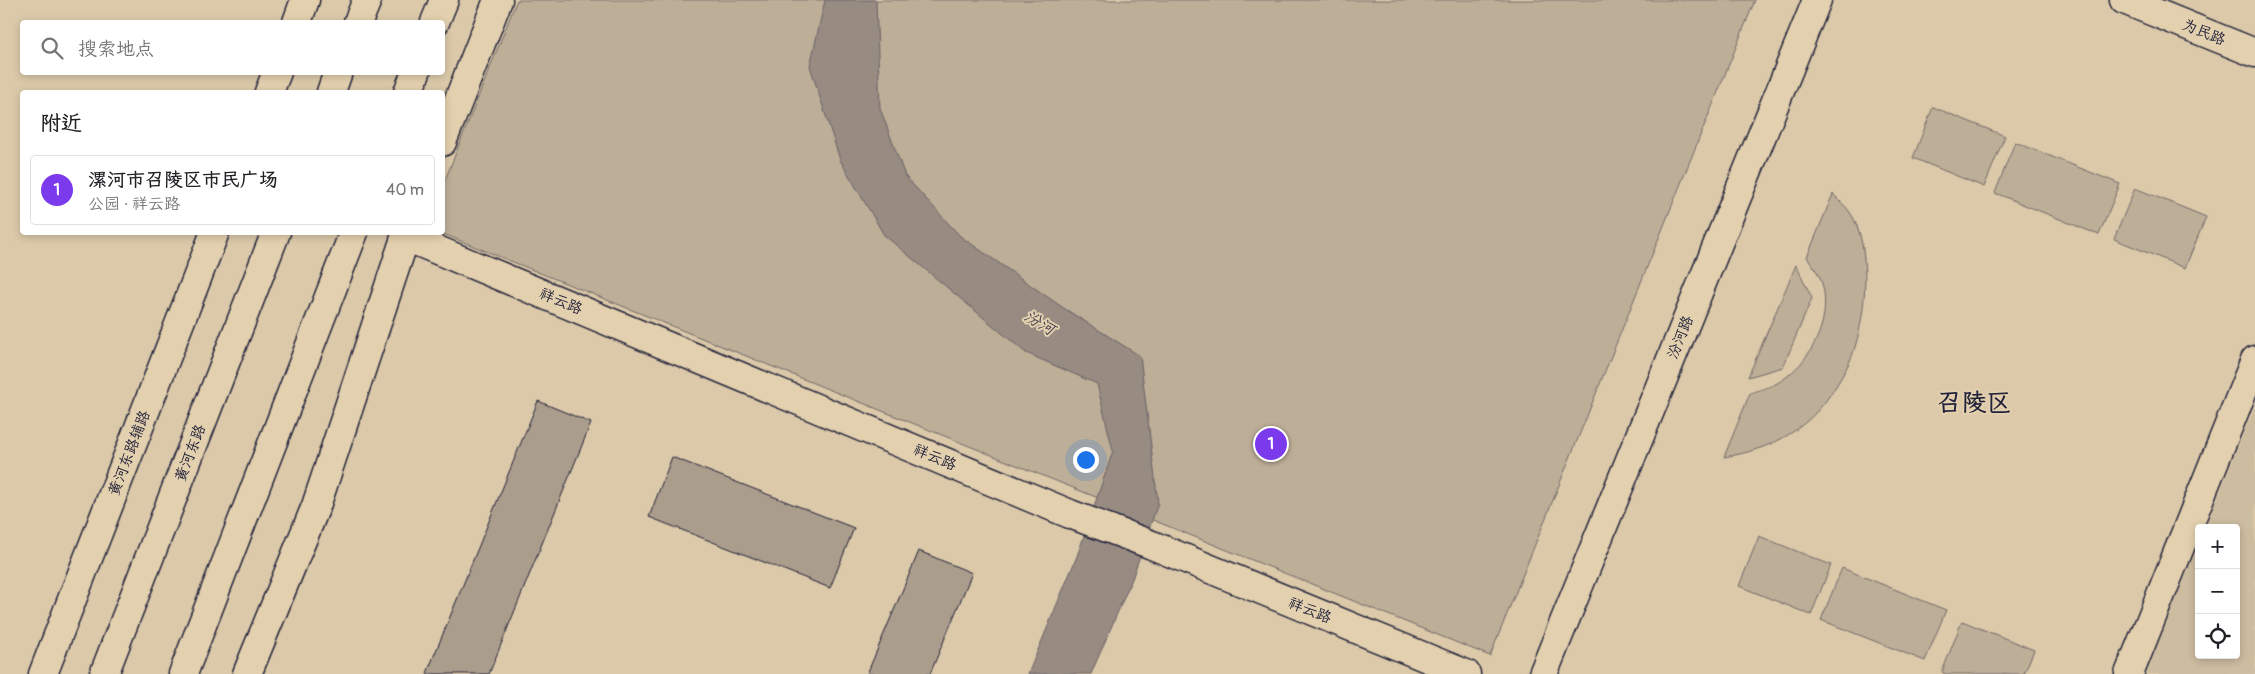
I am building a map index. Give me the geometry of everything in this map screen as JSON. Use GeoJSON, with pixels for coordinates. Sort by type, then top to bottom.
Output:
{"type":"FeatureCollection","features":[{"type":"Feature","properties":{"kind":"street"},"geometry":{"type":"LineString","coordinates":[[298,20],[305,0]]}},
{"type":"Feature","properties":{"kind":"street"},"geometry":{"type":"LineString","coordinates":[[359,20],[367,0]]}},
{"type":"Feature","properties":{"kind":"street"},"geometry":{"type":"LineString","coordinates":[[437,20],[444,0]]}},
{"type":"Feature","properties":{"kind":"street"},"geometry":{"type":"LineString","coordinates":[[445,134],[498,0]]}},
{"type":"Feature","properties":{"kind":"street","name":"汾河路"},"geometry":{"type":"LineString","coordinates":[[1543,674],[1817,0]]}},
{"type":"Feature","properties":{"kind":"street","name":"为民路"},"geometry":{"type":"LineString","coordinates":[[2124,0],[2179,10],[2255,53]]}},
{"type":"Feature","properties":{"kind":"street"},"geometry":{"type":"LineString","coordinates":[[270,90],[276,75]]}},
{"type":"Feature","properties":{"kind":"street"},"geometry":{"type":"LineString","coordinates":[[331,90],[337,75]]}},
{"type":"Feature","properties":{"kind":"street"},"geometry":{"type":"LineString","coordinates":[[409,90],[415,75]]}},
{"type":"Feature","properties":{"kind":"street","name":"黄河东路辅路"},"geometry":{"type":"LineString","coordinates":[[43,674],[214,235]]}},
{"type":"Feature","properties":{"kind":"street","name":"黄河东路"},"geometry":{"type":"LineString","coordinates":[[104,674],[275,235]]}},
{"type":"Feature","properties":{"kind":"street"},"geometry":{"type":"LineString","coordinates":[[183,674],[353,235]]}},
{"type":"Feature","properties":{"kind":"street"},"geometry":{"type":"LineString","coordinates":[[247,674],[316,506],[407,235]]}},
{"type":"Feature","properties":{"kind":"street","name":"祥云路"},"geometry":{"type":"LineString","coordinates":[[407,235],[1070,514],[1152,545],[1466,674]]}},
{"type":"Feature","properties":{"kind":"street"},"geometry":{"type":"LineString","coordinates":[[2128,674],[2255,360]]}},
{"type":"Feature","properties":{"kind":"shaded area"},"geometry":{"type":"Polygon","coordinates":[[[517,0],[1755,0],[1490,656],[445,235],[445,180],[517,0]]]}},
{"type":"Feature","properties":{"kind":"shaded area"},"geometry":{"type":"Polygon","coordinates":[[[1933,107],[2005,136],[1984,187],[1913,158],[1933,107]]]}},
{"type":"Feature","properties":{"kind":"shaded area"},"geometry":{"type":"Polygon","coordinates":[[[2015,142],[2120,184],[2099,235],[1995,193],[2015,142]]]}},
{"type":"Feature","properties":{"kind":"shaded area"},"geometry":{"type":"Polygon","coordinates":[[[2135,188],[2206,217],[2185,268],[2114,239],[2135,188]]]}},
{"type":"Feature","properties":{"kind":"shaded area"},"geometry":{"type":"Polygon","coordinates":[[[1833,194],[1847,209],[1857,226],[1862,244],[1864,264],[1865,286],[1860,329],[1849,363],[1825,402],[1798,428],[1768,445],[1724,457],[1750,393],[1768,387],[1785,378],[1805,359],[1818,335],[1825,308],[1824,294],[1820,277],[1807,257],[1833,194]]]}},
{"type":"Feature","properties":{"kind":"shaded area"},"geometry":{"type":"Polygon","coordinates":[[[1796,265],[1812,298],[1783,367],[1748,377],[1796,265]]]}},
{"type":"Feature","properties":{"kind":"shaded area"},"geometry":{"type":"Polygon","coordinates":[[[2255,406],[2255,674],[2145,674],[2195,553],[2195,659],[2240,659],[2240,524],[2207,524],[2255,406]]]}},
{"type":"Feature","properties":{"kind":"shaded area"},"geometry":{"type":"Polygon","coordinates":[[[1759,536],[1831,565],[1811,615],[1739,586],[1759,536]]]}},
{"type":"Feature","properties":{"kind":"shaded area"},"geometry":{"type":"Polygon","coordinates":[[[1842,568],[1946,610],[1925,661],[1821,620],[1842,568]]]}},
{"type":"Feature","properties":{"kind":"shaded area"},"geometry":{"type":"Polygon","coordinates":[[[1962,621],[2034,650],[2024,674],[1946,674],[1942,672],[1962,621]]]}},
{"type":"Feature","properties":{"kind":"water","name":"汾河"},"geometry":{"type":"Polygon","coordinates":[[[825,0],[876,0],[880,108],[905,176],[960,236],[1062,307],[1140,356],[1158,503],[1132,579],[1091,674],[1028,674],[1077,556],[1113,451],[1097,384],[1026,353],[884,235],[840,160],[810,66],[825,0]]]}},
{"type":"Feature","properties":{"kind":"building"},"geometry":{"type":"Polygon","coordinates":[[[538,401],[591,423],[489,674],[429,674],[427,673],[538,401]]]}},
{"type":"Feature","properties":{"kind":"building"},"geometry":{"type":"Polygon","coordinates":[[[672,457],[854,528],[830,588],[649,517],[672,457]]]}},
{"type":"Feature","properties":{"kind":"building"},"geometry":{"type":"Polygon","coordinates":[[[919,551],[972,573],[930,674],[867,674],[919,551]]]}},
{"type":"Feature","properties":{"kind":"place","name":"漯河市召陵区市民广场"},"geometry":{"type":"Point","coordinates":[1271,444]}},
{"type":"Feature","properties":{"kind":"district","name":"召陵区"},"geometry":{"type":"Point","coordinates":[1974,402]}}]}
